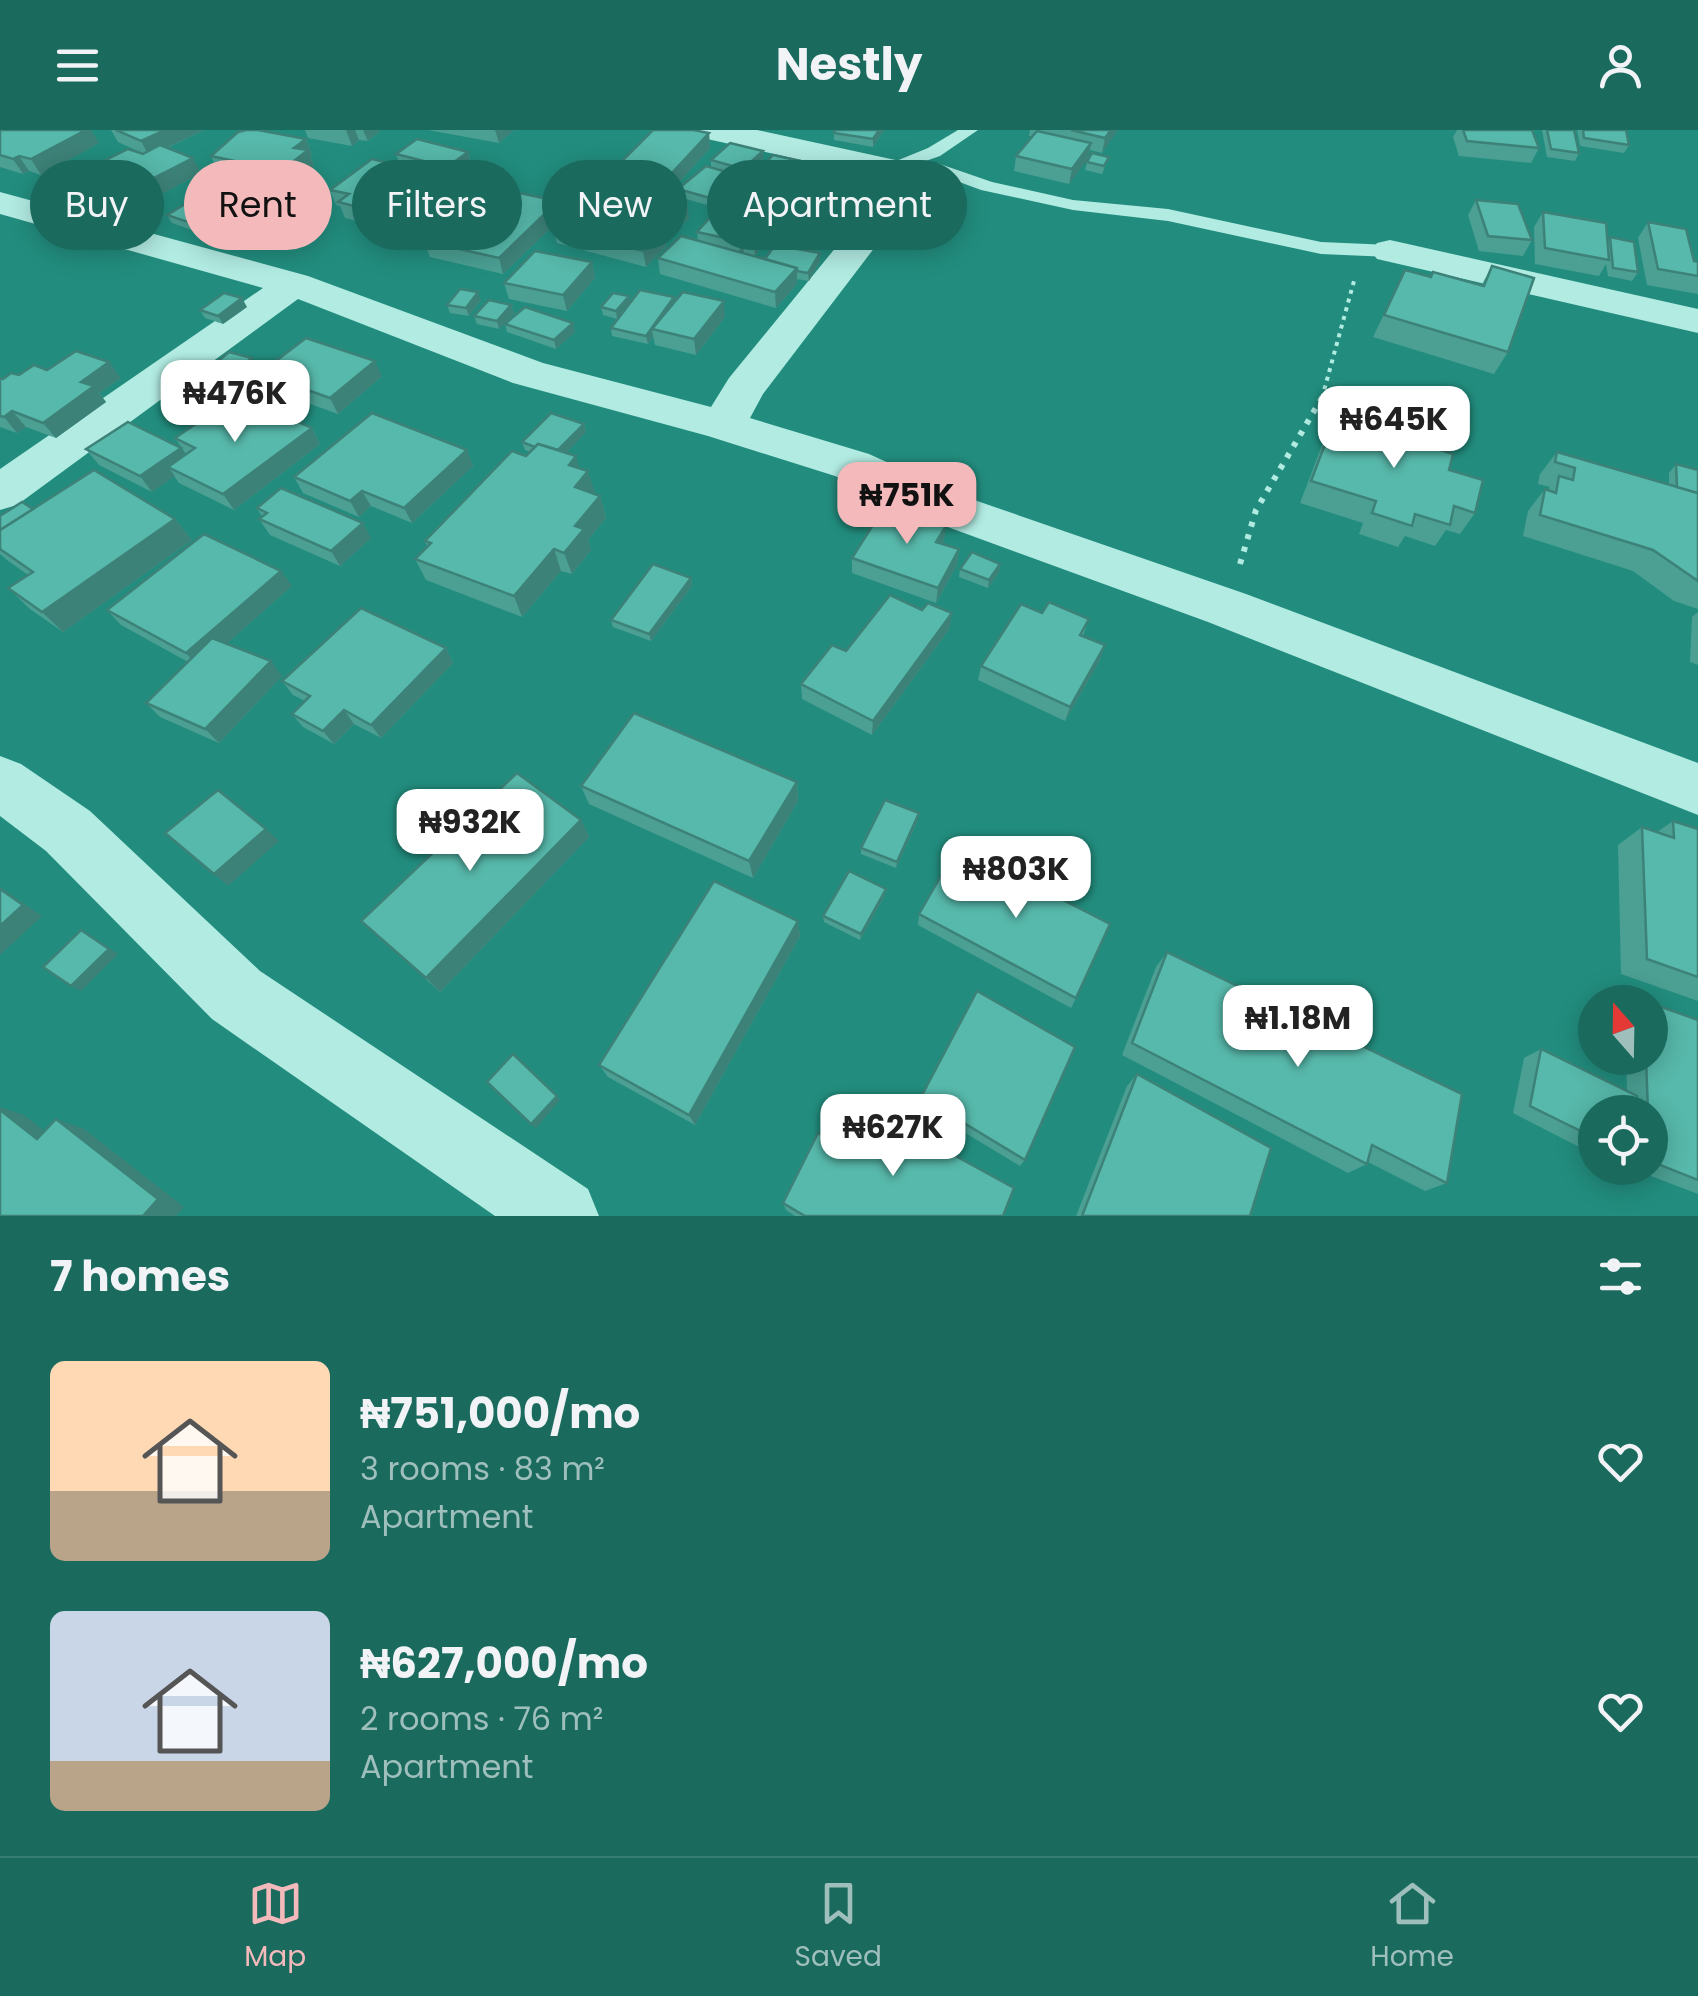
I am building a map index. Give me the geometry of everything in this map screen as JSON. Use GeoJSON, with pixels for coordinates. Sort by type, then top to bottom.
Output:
{"type":"FeatureCollection","features":[{"type":"Feature","properties":{"kind":"street"},"geometry":{"type":"LineString","coordinates":[[710,130],[851,160]]}},
{"type":"Feature","properties":{"kind":"street"},"geometry":{"type":"LineString","coordinates":[[0,202],[294,284],[528,373],[723,425],[852,465],[940,506],[1227,608],[1698,789]]}},
{"type":"Feature","properties":{"kind":"street"},"geometry":{"type":"LineString","coordinates":[[723,425],[744,388],[853,250]]}},
{"type":"Feature","properties":{"kind":"street"},"geometry":{"type":"LineString","coordinates":[[1390,250],[1698,321]]}},
{"type":"Feature","properties":{"kind":"street"},"geometry":{"type":"LineString","coordinates":[[0,493],[294,284]]}},
{"type":"Feature","properties":{"kind":"street"},"geometry":{"type":"LineString","coordinates":[[0,782],[68,831],[236,996],[561,1216]]}},
{"type":"Feature","properties":{"kind":"lane"},"geometry":{"type":"LineString","coordinates":[[911,160],[934,152],[970,130]]}},
{"type":"Feature","properties":{"kind":"lane"},"geometry":{"type":"LineString","coordinates":[[967,178],[1073,206],[1168,216],[1321,248],[1390,250]]}},
{"type":"Feature","properties":{"kind":"path"},"geometry":{"type":"LineString","coordinates":[[1227,608],[1256,510],[1325,393],[1358,267],[1390,250]]}},
{"type":"Feature","properties":{"kind":"building"},"geometry":{"type":"Polygon","coordinates":[[[2,130],[86,130],[31,159],[13,159],[0,155],[2,130]]]}},
{"type":"Feature","properties":{"kind":"building"},"geometry":{"type":"Polygon","coordinates":[[[116,130],[165,130],[141,141],[116,130]]]}},
{"type":"Feature","properties":{"kind":"building"},"geometry":{"type":"Polygon","coordinates":[[[258,130],[306,139],[294,148],[308,150],[295,160],[230,160],[211,156],[238,132],[258,130]]]}},
{"type":"Feature","properties":{"kind":"building"},"geometry":{"type":"Polygon","coordinates":[[[653,130],[709,133],[684,160],[623,160],[653,130]]]}},
{"type":"Feature","properties":{"kind":"building"},"geometry":{"type":"Polygon","coordinates":[[[879,130],[873,139],[834,133],[879,130]]]}},
{"type":"Feature","properties":{"kind":"building"},"geometry":{"type":"Polygon","coordinates":[[[1071,130],[1111,130],[1105,138],[1071,130]]]}},
{"type":"Feature","properties":{"kind":"building"},"geometry":{"type":"Polygon","coordinates":[[[1463,130],[1532,130],[1539,148],[1467,141],[1463,130]]]}},
{"type":"Feature","properties":{"kind":"building"},"geometry":{"type":"Polygon","coordinates":[[[1547,130],[1574,130],[1579,153],[1551,149],[1547,130]]]}},
{"type":"Feature","properties":{"kind":"building"},"geometry":{"type":"Polygon","coordinates":[[[1583,130],[1626,130],[1629,145],[1584,138],[1583,130]]]}},
{"type":"Feature","properties":{"kind":"building"},"geometry":{"type":"Polygon","coordinates":[[[1037,131],[1091,143],[1072,169],[1016,156],[1037,131]]]}},
{"type":"Feature","properties":{"kind":"building"},"geometry":{"type":"Polygon","coordinates":[[[417,139],[468,152],[457,160],[420,160],[396,154],[417,139]]]}},
{"type":"Feature","properties":{"kind":"building"},"geometry":{"type":"Polygon","coordinates":[[[730,143],[763,151],[753,160],[711,160],[730,143]]]}},
{"type":"Feature","properties":{"kind":"building"},"geometry":{"type":"Polygon","coordinates":[[[160,145],[193,158],[164,173],[164,160],[106,160],[128,149],[143,154],[160,145]]]}},
{"type":"Feature","properties":{"kind":"building"},"geometry":{"type":"Polygon","coordinates":[[[1092,153],[1109,157],[1104,166],[1087,162],[1092,153]]]}},
{"type":"Feature","properties":{"kind":"building"},"geometry":{"type":"Polygon","coordinates":[[[773,155],[796,160],[768,160],[773,155]]]}},
{"type":"Feature","properties":{"kind":"building"},"geometry":{"type":"Polygon","coordinates":[[[707,166],[707,197],[687,192],[687,182],[707,166]]]}},
{"type":"Feature","properties":{"kind":"building"},"geometry":{"type":"Polygon","coordinates":[[[352,174],[352,206],[338,202],[349,194],[332,189],[352,174]]]}},
{"type":"Feature","properties":{"kind":"building"},"geometry":{"type":"Polygon","coordinates":[[[522,194],[542,198],[542,216],[522,236],[522,194]]]}},
{"type":"Feature","properties":{"kind":"building"},"geometry":{"type":"Polygon","coordinates":[[[1476,200],[1518,204],[1532,240],[1488,236],[1476,200]]]}},
{"type":"Feature","properties":{"kind":"building"},"geometry":{"type":"Polygon","coordinates":[[[184,205],[184,221],[167,215],[184,205]]]}},
{"type":"Feature","properties":{"kind":"building"},"geometry":{"type":"Polygon","coordinates":[[[1543,212],[1606,223],[1609,260],[1545,248],[1543,212]]]}},
{"type":"Feature","properties":{"kind":"building"},"geometry":{"type":"Polygon","coordinates":[[[707,221],[707,234],[697,232],[707,221]]]}},
{"type":"Feature","properties":{"kind":"building"},"geometry":{"type":"Polygon","coordinates":[[[1648,222],[1686,229],[1694,261],[1698,262],[1698,276],[1658,269],[1648,222]]]}},
{"type":"Feature","properties":{"kind":"building"},"geometry":{"type":"Polygon","coordinates":[[[1610,237],[1634,242],[1638,272],[1613,268],[1610,237]]]}},
{"type":"Feature","properties":{"kind":"building"},"geometry":{"type":"Polygon","coordinates":[[[687,238],[707,243],[707,250],[732,250],[797,268],[775,292],[658,258],[666,250],[687,250],[687,238]]]}},
{"type":"Feature","properties":{"kind":"building"},"geometry":{"type":"Polygon","coordinates":[[[464,250],[507,250],[499,258],[464,250]]]}},
{"type":"Feature","properties":{"kind":"building"},"geometry":{"type":"Polygon","coordinates":[[[771,250],[820,253],[808,273],[765,259],[771,250]]]}},
{"type":"Feature","properties":{"kind":"building"},"geometry":{"type":"Polygon","coordinates":[[[535,251],[592,262],[563,295],[504,283],[535,251]]]}},
{"type":"Feature","properties":{"kind":"building"},"geometry":{"type":"Polygon","coordinates":[[[1492,266],[1534,278],[1508,352],[1384,315],[1405,270],[1431,277],[1433,272],[1484,286],[1492,266]]]}},
{"type":"Feature","properties":{"kind":"building"},"geometry":{"type":"Polygon","coordinates":[[[460,289],[478,292],[466,308],[447,305],[460,289]]]}},
{"type":"Feature","properties":{"kind":"building"},"geometry":{"type":"Polygon","coordinates":[[[640,290],[674,297],[646,336],[611,328],[640,290]]]}},
{"type":"Feature","properties":{"kind":"building"},"geometry":{"type":"Polygon","coordinates":[[[683,292],[724,301],[694,339],[652,329],[683,292]]]}},
{"type":"Feature","properties":{"kind":"building"},"geometry":{"type":"Polygon","coordinates":[[[224,293],[242,298],[218,316],[200,310],[224,293]]]}},
{"type":"Feature","properties":{"kind":"building"},"geometry":{"type":"Polygon","coordinates":[[[613,293],[629,296],[616,311],[601,307],[613,293]]]}},
{"type":"Feature","properties":{"kind":"building"},"geometry":{"type":"Polygon","coordinates":[[[489,300],[511,305],[497,321],[474,316],[489,300]]]}},
{"type":"Feature","properties":{"kind":"building"},"geometry":{"type":"Polygon","coordinates":[[[525,307],[573,323],[554,340],[505,324],[525,307]]]}},
{"type":"Feature","properties":{"kind":"building"},"geometry":{"type":"Polygon","coordinates":[[[306,338],[375,361],[330,398],[260,373],[306,338]]]}},
{"type":"Feature","properties":{"kind":"building"},"geometry":{"type":"Polygon","coordinates":[[[76,351],[109,362],[81,382],[94,386],[43,423],[12,411],[0,416],[0,378],[11,373],[19,375],[34,365],[47,370],[76,351]]]}},
{"type":"Feature","properties":{"kind":"building"},"geometry":{"type":"Polygon","coordinates":[[[229,352],[252,358],[234,372],[212,366],[229,352]]]}},
{"type":"Feature","properties":{"kind":"building"},"geometry":{"type":"Polygon","coordinates":[[[251,401],[312,428],[223,494],[168,467],[195,448],[175,438],[216,410],[229,416],[251,401]]]}},
{"type":"Feature","properties":{"kind":"building"},"geometry":{"type":"Polygon","coordinates":[[[1338,410],[1427,437],[1425,445],[1453,454],[1449,470],[1483,480],[1475,513],[1454,506],[1450,525],[1415,514],[1412,526],[1372,513],[1376,501],[1311,481],[1338,410]]]}},
{"type":"Feature","properties":{"kind":"building"},"geometry":{"type":"Polygon","coordinates":[[[372,413],[467,450],[404,508],[362,491],[350,501],[294,477],[372,413]]]}},
{"type":"Feature","properties":{"kind":"building"},"geometry":{"type":"Polygon","coordinates":[[[551,413],[584,424],[558,450],[522,442],[551,413]]]}},
{"type":"Feature","properties":{"kind":"building"},"geometry":{"type":"Polygon","coordinates":[[[128,422],[181,448],[140,476],[86,449],[128,422]]]}},
{"type":"Feature","properties":{"kind":"building"},"geometry":{"type":"Polygon","coordinates":[[[538,444],[576,456],[569,465],[588,471],[575,487],[600,496],[575,526],[584,529],[564,553],[554,549],[514,596],[415,559],[431,543],[425,541],[512,451],[526,456],[538,444]]]}},
{"type":"Feature","properties":{"kind":"building"},"geometry":{"type":"Polygon","coordinates":[[[1557,452],[1698,493],[1698,581],[1653,550],[1540,515],[1545,489],[1556,493],[1559,476],[1573,480],[1575,468],[1555,462],[1557,452]]]}},
{"type":"Feature","properties":{"kind":"building"},"geometry":{"type":"Polygon","coordinates":[[[1676,464],[1698,470],[1698,493],[1677,487],[1676,464]]]}},
{"type":"Feature","properties":{"kind":"building"},"geometry":{"type":"Polygon","coordinates":[[[94,470],[175,519],[42,612],[8,588],[33,572],[0,549],[0,530],[94,470]]]}},
{"type":"Feature","properties":{"kind":"building"},"geometry":{"type":"Polygon","coordinates":[[[281,488],[363,523],[331,551],[259,519],[267,513],[257,508],[281,488]]]}},
{"type":"Feature","properties":{"kind":"building"},"geometry":{"type":"Polygon","coordinates":[[[22,502],[33,509],[0,530],[0,516],[22,502]]]}},
{"type":"Feature","properties":{"kind":"building"},"geometry":{"type":"Polygon","coordinates":[[[885,506],[946,526],[936,542],[959,549],[938,588],[852,558],[885,506]]]}},
{"type":"Feature","properties":{"kind":"building"},"geometry":{"type":"Polygon","coordinates":[[[204,534],[281,571],[186,653],[107,610],[204,534]]]}},
{"type":"Feature","properties":{"kind":"building"},"geometry":{"type":"Polygon","coordinates":[[[972,552],[1000,564],[989,580],[960,569],[972,552]]]}},
{"type":"Feature","properties":{"kind":"building"},"geometry":{"type":"Polygon","coordinates":[[[653,564],[691,578],[649,634],[611,620],[653,564]]]}},
{"type":"Feature","properties":{"kind":"building"},"geometry":{"type":"Polygon","coordinates":[[[890,595],[922,610],[928,603],[952,613],[873,721],[801,684],[832,645],[846,651],[890,595]]]}},
{"type":"Feature","properties":{"kind":"building"},"geometry":{"type":"Polygon","coordinates":[[[1049,602],[1089,619],[1080,635],[1105,645],[1070,707],[981,666],[1021,604],[1042,613],[1049,602]]]}},
{"type":"Feature","properties":{"kind":"building"},"geometry":{"type":"Polygon","coordinates":[[[361,608],[446,648],[371,725],[344,710],[323,731],[292,714],[310,696],[282,681],[361,608]]]}},
{"type":"Feature","properties":{"kind":"building"},"geometry":{"type":"Polygon","coordinates":[[[212,638],[271,661],[205,729],[146,703],[212,638]]]}},
{"type":"Feature","properties":{"kind":"building"},"geometry":{"type":"Polygon","coordinates":[[[634,713],[797,782],[749,861],[581,786],[634,713]]]}},
{"type":"Feature","properties":{"kind":"building"},"geometry":{"type":"Polygon","coordinates":[[[517,773],[581,820],[426,978],[361,921],[517,773]]]}},
{"type":"Feature","properties":{"kind":"building"},"geometry":{"type":"Polygon","coordinates":[[[218,790],[266,829],[214,874],[165,833],[218,790]]]}},
{"type":"Feature","properties":{"kind":"building"},"geometry":{"type":"Polygon","coordinates":[[[885,800],[919,813],[897,862],[861,848],[885,800]]]}},
{"type":"Feature","properties":{"kind":"building"},"geometry":{"type":"Polygon","coordinates":[[[1673,821],[1698,829],[1698,977],[1647,959],[1642,827],[1674,838],[1673,821]]]}},
{"type":"Feature","properties":{"kind":"building"},"geometry":{"type":"Polygon","coordinates":[[[958,846],[1110,924],[1076,998],[919,914],[958,846]]]}},
{"type":"Feature","properties":{"kind":"building"},"geometry":{"type":"Polygon","coordinates":[[[849,871],[886,889],[861,934],[823,916],[849,871]]]}},
{"type":"Feature","properties":{"kind":"building"},"geometry":{"type":"Polygon","coordinates":[[[714,881],[798,921],[689,1115],[599,1065],[714,881]]]}},
{"type":"Feature","properties":{"kind":"building"},"geometry":{"type":"Polygon","coordinates":[[[0,889],[23,905],[0,926],[0,889]]]}},
{"type":"Feature","properties":{"kind":"building"},"geometry":{"type":"Polygon","coordinates":[[[81,930],[109,949],[71,986],[43,967],[81,930]]]}},
{"type":"Feature","properties":{"kind":"building"},"geometry":{"type":"Polygon","coordinates":[[[1167,952],[1462,1094],[1447,1183],[1372,1145],[1367,1164],[1132,1043],[1167,952]]]}},
{"type":"Feature","properties":{"kind":"building"},"geometry":{"type":"Polygon","coordinates":[[[977,991],[1075,1047],[1025,1160],[921,1097],[977,991]]]}},
{"type":"Feature","properties":{"kind":"building"},"geometry":{"type":"Polygon","coordinates":[[[1668,1009],[1698,1020],[1698,1180],[1668,1168],[1668,1095],[1647,1095],[1647,1075],[1668,1075],[1668,1009]]]}},
{"type":"Feature","properties":{"kind":"building"},"geometry":{"type":"Polygon","coordinates":[[[1541,1049],[1578,1067],[1578,1075],[1594,1075],[1635,1095],[1578,1095],[1578,1130],[1530,1106],[1541,1049]]]}},
{"type":"Feature","properties":{"kind":"building"},"geometry":{"type":"Polygon","coordinates":[[[513,1054],[557,1096],[531,1124],[487,1082],[513,1054]]]}},
{"type":"Feature","properties":{"kind":"building"},"geometry":{"type":"Polygon","coordinates":[[[1137,1074],[1271,1148],[1250,1216],[1082,1216],[1137,1074]]]}},
{"type":"Feature","properties":{"kind":"building"},"geometry":{"type":"Polygon","coordinates":[[[0,1110],[37,1139],[56,1119],[158,1199],[143,1216],[0,1216],[0,1110]]]}},
{"type":"Feature","properties":{"kind":"building"},"geometry":{"type":"Polygon","coordinates":[[[877,1113],[1014,1188],[1003,1216],[805,1216],[783,1203],[818,1133],[857,1155],[877,1113]]]}}]}
